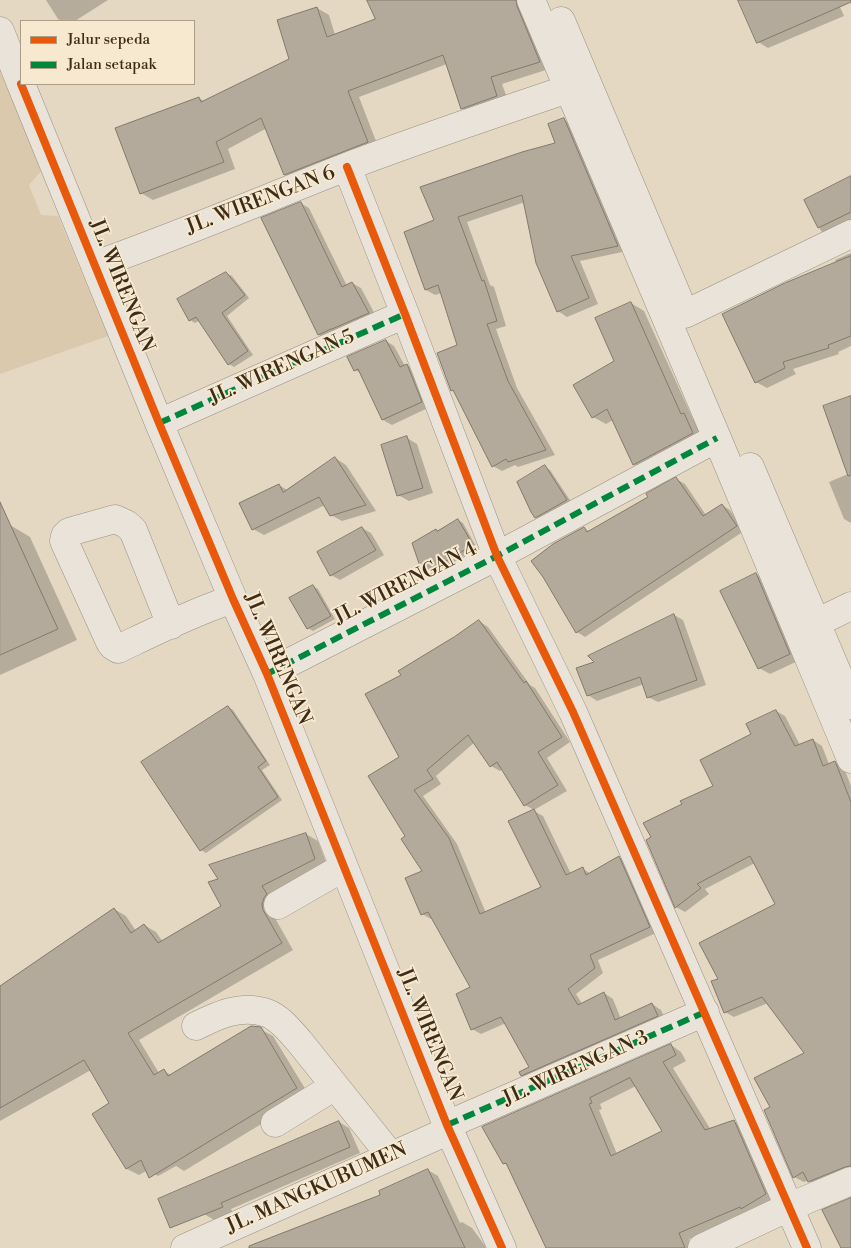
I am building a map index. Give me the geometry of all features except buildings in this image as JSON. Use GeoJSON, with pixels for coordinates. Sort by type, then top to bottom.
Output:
{"type":"FeatureCollection","features":[{"type":"Feature","properties":{"kind":"street"},"geometry":{"type":"LineString","coordinates":[[531,0],[851,759]]}},
{"type":"Feature","properties":{"kind":"street"},"geometry":{"type":"LineString","coordinates":[[561,21],[851,705]]}},
{"type":"Feature","properties":{"kind":"street","name":"JL. WIRENGAN"},"geometry":{"type":"LineString","coordinates":[[0,32],[20,82]]}},
{"type":"Feature","properties":{"kind":"street","name":"JL. WIRENGAN"},"geometry":{"type":"LineString","coordinates":[[21,85],[158,423],[267,674],[448,1128],[502,1248]]}},
{"type":"Feature","properties":{"kind":"street","name":"JL. WIRENGAN 6"},"geometry":{"type":"LineString","coordinates":[[95,264],[228,215],[347,167],[568,89]]}},
{"type":"Feature","properties":{"kind":"street"},"geometry":{"type":"LineString","coordinates":[[347,167],[497,556],[573,712],[807,1248]]}},
{"type":"Feature","properties":{"kind":"street"},"geometry":{"type":"LineString","coordinates":[[685,314],[848,242]]}},
{"type":"Feature","properties":{"kind":"street","name":"JL. WIRENGAN 5"},"geometry":{"type":"LineString","coordinates":[[158,423],[405,314]]}},
{"type":"Feature","properties":{"kind":"street","name":"JL. WIRENGAN 4"},"geometry":{"type":"LineString","coordinates":[[267,674],[497,556],[717,438]]}},
{"type":"Feature","properties":{"kind":"street"},"geometry":{"type":"LineString","coordinates":[[171,625],[133,530],[126,524],[115,519],[69,532],[65,536],[64,541],[113,646],[118,648],[171,625],[206,608],[234,599]]}},
{"type":"Feature","properties":{"kind":"street"},"geometry":{"type":"LineString","coordinates":[[816,623],[851,606]]}},
{"type":"Feature","properties":{"kind":"street"},"geometry":{"type":"LineString","coordinates":[[278,905],[344,867]]}},
{"type":"Feature","properties":{"kind":"street"},"geometry":{"type":"LineString","coordinates":[[196,1026],[234,1010],[252,1010],[268,1014],[283,1024],[299,1041],[391,1156]]}},
{"type":"Feature","properties":{"kind":"street","name":"JL. WIRENGAN 3"},"geometry":{"type":"LineString","coordinates":[[448,1128],[705,1012]]}},
{"type":"Feature","properties":{"kind":"street"},"geometry":{"type":"LineString","coordinates":[[275,1123],[335,1086]]}},
{"type":"Feature","properties":{"kind":"street","name":"JL. MANGKUBUMEN"},"geometry":{"type":"LineString","coordinates":[[185,1248],[391,1156],[448,1128]]}},
{"type":"Feature","properties":{"kind":"street"},"geometry":{"type":"LineString","coordinates":[[702,1248],[789,1207],[851,1181]]}},
{"type":"Feature","properties":{"kind":"shaded area"},"geometry":{"type":"Polygon","coordinates":[[[0,66],[42,170],[29,185],[41,215],[58,216],[108,336],[0,374],[0,66]]]}},
{"type":"Feature","properties":{"kind":"marked path"},"geometry":{"type":"LineString","coordinates":[[159,423],[405,314]]}},
{"type":"Feature","properties":{"kind":"marked path"},"geometry":{"type":"LineString","coordinates":[[267,674],[497,556],[717,438]]}},
{"type":"Feature","properties":{"kind":"marked path"},"geometry":{"type":"LineString","coordinates":[[447,1125],[705,1012]]}},
{"type":"Feature","properties":{"kind":"cycle path"},"geometry":{"type":"LineString","coordinates":[[21,85],[159,423],[233,599],[267,674],[447,1125],[502,1248]]}},
{"type":"Feature","properties":{"kind":"cycle path"},"geometry":{"type":"LineString","coordinates":[[347,167],[497,556],[573,712],[807,1248]]}}]}
